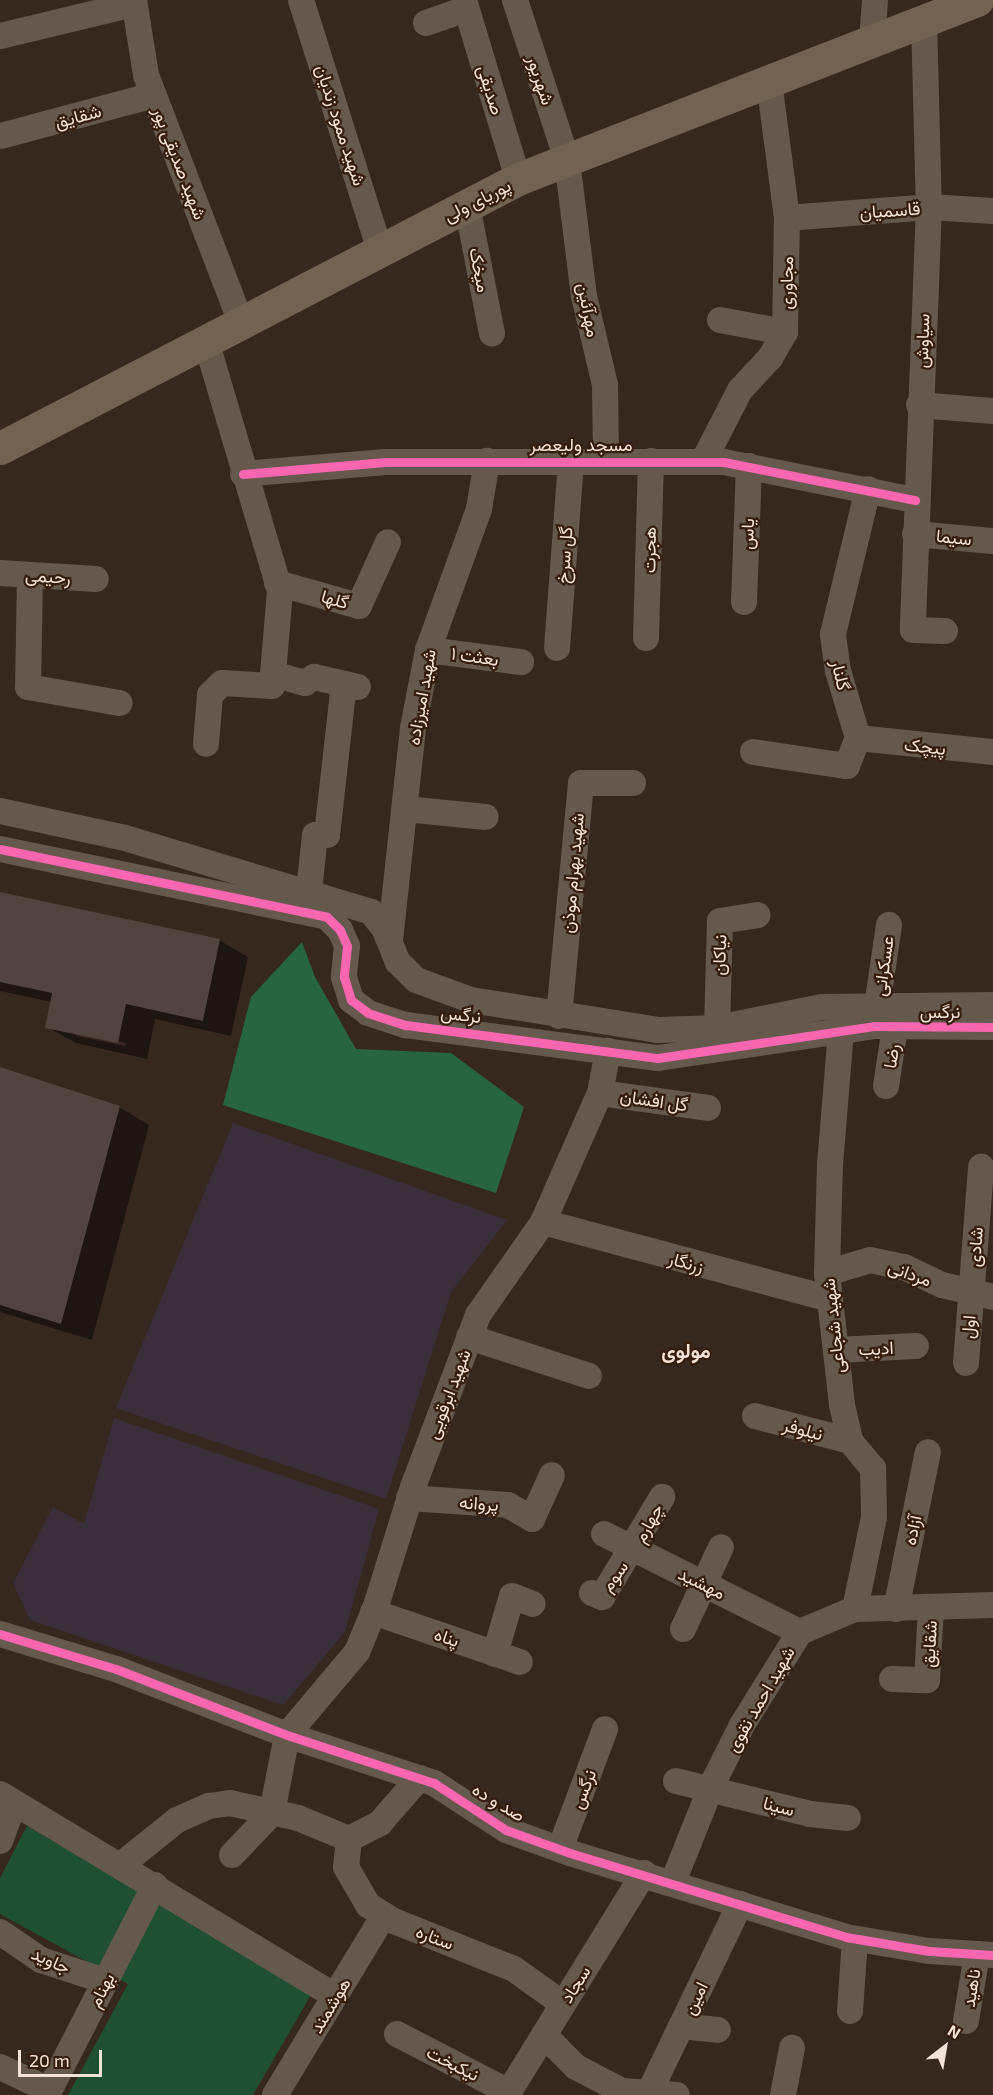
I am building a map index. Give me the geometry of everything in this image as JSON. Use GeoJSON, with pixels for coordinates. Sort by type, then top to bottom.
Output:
{"type":"FeatureCollection","features":[{"type":"Feature","properties":{"kind":"main road","name":"پوریای ولی"},"geometry":{"type":"LineString","coordinates":[[0,448],[518,179],[976,0]]}},
{"type":"Feature","properties":{"kind":"street","name":"شهید ممود زندیان"},"geometry":{"type":"LineString","coordinates":[[301,0],[380,250]]}},
{"type":"Feature","properties":{"kind":"street","name":"شهریور"},"geometry":{"type":"LineString","coordinates":[[514,0],[567,160]]}},
{"type":"Feature","properties":{"kind":"street"},"geometry":{"type":"LineString","coordinates":[[872,41],[875,0]]}},
{"type":"Feature","properties":{"kind":"street"},"geometry":{"type":"LineString","coordinates":[[0,36],[133,2]]}},
{"type":"Feature","properties":{"kind":"street","name":"شهید صدیقی پور"},"geometry":{"type":"LineString","coordinates":[[133,2],[146,75],[241,323]]}},
{"type":"Feature","properties":{"kind":"street"},"geometry":{"type":"LineString","coordinates":[[426,23],[465,4]]}},
{"type":"Feature","properties":{"kind":"street","name":"صدیقی"},"geometry":{"type":"LineString","coordinates":[[465,4],[518,179]]}},
{"type":"Feature","properties":{"kind":"street","name":"سیاوش"},"geometry":{"type":"LineString","coordinates":[[924,21],[928,207],[915,500],[913,630],[945,631]]}},
{"type":"Feature","properties":{"kind":"street","name":"مجاوری"},"geometry":{"type":"LineString","coordinates":[[703,462],[740,390],[770,358],[785,332],[787,218],[769,81]]}},
{"type":"Feature","properties":{"kind":"street","name":"شقایق"},"geometry":{"type":"LineString","coordinates":[[1,136],[154,95]]}},
{"type":"Feature","properties":{"kind":"street","name":"مهرآئین"},"geometry":{"type":"LineString","coordinates":[[567,160],[585,296],[604,385],[606,461]]}},
{"type":"Feature","properties":{"kind":"street","name":"میخک"},"geometry":{"type":"LineString","coordinates":[[467,205],[492,334]]}},
{"type":"Feature","properties":{"kind":"street","name":"قاسمیان"},"geometry":{"type":"LineString","coordinates":[[787,218],[928,207],[993,211]]}},
{"type":"Feature","properties":{"kind":"street"},"geometry":{"type":"LineString","coordinates":[[720,320],[785,332]]}},
{"type":"Feature","properties":{"kind":"street"},"geometry":{"type":"LineString","coordinates":[[206,341],[243,474],[280,591],[273,686],[222,683],[210,695],[206,744]]}},
{"type":"Feature","properties":{"kind":"street"},"geometry":{"type":"LineString","coordinates":[[919,405],[993,411]]}},
{"type":"Feature","properties":{"kind":"street","name":"شهید امیرزاده"},"geometry":{"type":"LineString","coordinates":[[390,940],[413,728],[428,650],[479,509],[487,461]]}},
{"type":"Feature","properties":{"kind":"street","name":"گل سرخ"},"geometry":{"type":"LineString","coordinates":[[557,648],[571,461]]}},
{"type":"Feature","properties":{"kind":"street","name":"هجرت"},"geometry":{"type":"LineString","coordinates":[[646,638],[651,461]]}},
{"type":"Feature","properties":{"kind":"street","name":"مسجد ولیعصر"},"geometry":{"type":"LineString","coordinates":[[243,474],[385,462],[703,462],[749,466],[915,500]]}},
{"type":"Feature","properties":{"kind":"street","name":"یاس"},"geometry":{"type":"LineString","coordinates":[[744,602],[749,466]]}},
{"type":"Feature","properties":{"kind":"street","name":"گلنار"},"geometry":{"type":"LineString","coordinates":[[858,738],[838,671],[833,634],[868,489]]}},
{"type":"Feature","properties":{"kind":"street","name":"سیما"},"geometry":{"type":"LineString","coordinates":[[915,534],[993,541]]}},
{"type":"Feature","properties":{"kind":"street","name":"گلها"},"geometry":{"type":"LineString","coordinates":[[277,583],[359,606],[388,542]]}},
{"type":"Feature","properties":{"kind":"street","name":"رحیمی"},"geometry":{"type":"LineString","coordinates":[[0,573],[96,579]]}},
{"type":"Feature","properties":{"kind":"street"},"geometry":{"type":"LineString","coordinates":[[30,575],[27,687],[120,703]]}},
{"type":"Feature","properties":{"kind":"street","name":"بعثت ۱"},"geometry":{"type":"LineString","coordinates":[[428,650],[521,662]]}},
{"type":"Feature","properties":{"kind":"street"},"geometry":{"type":"LineString","coordinates":[[273,674],[305,683],[314,677],[352,686],[327,835],[315,835],[309,891]]}},
{"type":"Feature","properties":{"kind":"street"},"geometry":{"type":"LineString","coordinates":[[753,752],[847,766],[858,738]]}},
{"type":"Feature","properties":{"kind":"street","name":"پیچک"},"geometry":{"type":"LineString","coordinates":[[858,738],[993,752]]}},
{"type":"Feature","properties":{"kind":"street","name":"شهید بهرام موذن"},"geometry":{"type":"LineString","coordinates":[[559,1016],[581,783],[633,783]]}},
{"type":"Feature","properties":{"kind":"street"},"geometry":{"type":"LineString","coordinates":[[406,809],[486,817]]}},
{"type":"Feature","properties":{"kind":"street","name":"نرگس"},"geometry":{"type":"LineString","coordinates":[[0,811],[124,838],[309,891],[371,912],[390,940],[398,962],[416,980],[471,1000],[559,1016],[658,1030],[717,1028],[822,1007],[993,1005]]}},
{"type":"Feature","properties":{"kind":"street","name":"نرگس"},"geometry":{"type":"LineString","coordinates":[[0,849],[327,917],[340,930],[347,946],[344,977],[351,1000],[368,1013],[406,1025],[608,1050],[658,1059],[841,1031],[895,1027],[993,1028]]}},
{"type":"Feature","properties":{"kind":"street","name":"نیاکان"},"geometry":{"type":"LineString","coordinates":[[717,1028],[720,921],[758,915]]}},
{"type":"Feature","properties":{"kind":"street","name":"عسکرانی"},"geometry":{"type":"LineString","coordinates":[[877,1007],[889,926]]}},
{"type":"Feature","properties":{"kind":"street","name":"رضا"},"geometry":{"type":"LineString","coordinates":[[886,1086],[895,1027]]}},
{"type":"Feature","properties":{"kind":"street","name":"شهید شجاعی"},"geometry":{"type":"LineString","coordinates":[[841,1031],[830,1164],[827,1273],[850,1441]]}},
{"type":"Feature","properties":{"kind":"street","name":"شهید ابرقویی"},"geometry":{"type":"LineString","coordinates":[[287,1735],[357,1652],[373,1612],[409,1498],[478,1315],[543,1222],[600,1093],[608,1050]]}},
{"type":"Feature","properties":{"kind":"street","name":"گل افشان"},"geometry":{"type":"LineString","coordinates":[[600,1093],[708,1108]]}},
{"type":"Feature","properties":{"kind":"street","name":"شادی"},"geometry":{"type":"LineString","coordinates":[[981,1167],[982,1294]]}},
{"type":"Feature","properties":{"kind":"street","name":"زرنگار"},"geometry":{"type":"LineString","coordinates":[[543,1222],[830,1299]]}},
{"type":"Feature","properties":{"kind":"street","name":"مردانی"},"geometry":{"type":"LineString","coordinates":[[827,1273],[870,1260],[904,1267],[942,1285],[982,1294]]}},
{"type":"Feature","properties":{"kind":"street","name":"اول"},"geometry":{"type":"LineString","coordinates":[[966,1363],[982,1294]]}},
{"type":"Feature","properties":{"kind":"street"},"geometry":{"type":"LineString","coordinates":[[469,1337],[589,1376]]}},
{"type":"Feature","properties":{"kind":"street","name":"ادیب"},"geometry":{"type":"LineString","coordinates":[[836,1350],[916,1346]]}},
{"type":"Feature","properties":{"kind":"street","name":"نیلوفر"},"geometry":{"type":"LineString","coordinates":[[755,1416],[850,1441]]}},
{"type":"Feature","properties":{"kind":"street"},"geometry":{"type":"LineString","coordinates":[[850,1441],[873,1468],[874,1517],[855,1610]]}},
{"type":"Feature","properties":{"kind":"street","name":"آزاده"},"geometry":{"type":"LineString","coordinates":[[896,1609],[928,1452]]}},
{"type":"Feature","properties":{"kind":"street","name":"پروانه"},"geometry":{"type":"LineString","coordinates":[[409,1498],[508,1505],[532,1519],[552,1475]]}},
{"type":"Feature","properties":{"kind":"street","name":"چهارم"},"geometry":{"type":"LineString","coordinates":[[633,1549],[662,1497]]}},
{"type":"Feature","properties":{"kind":"street","name":"مهشید"},"geometry":{"type":"LineString","coordinates":[[604,1534],[800,1632]]}},
{"type":"Feature","properties":{"kind":"street"},"geometry":{"type":"LineString","coordinates":[[683,1629],[721,1547]]}},
{"type":"Feature","properties":{"kind":"street","name":"سوم"},"geometry":{"type":"LineString","coordinates":[[592,1593],[602,1597],[633,1549]]}},
{"type":"Feature","properties":{"kind":"street"},"geometry":{"type":"LineString","coordinates":[[495,1654],[512,1596],[533,1604]]}},
{"type":"Feature","properties":{"kind":"street","name":"شهید احمد نقوی"},"geometry":{"type":"LineString","coordinates":[[673,1882],[711,1787],[742,1725],[800,1632],[855,1610],[993,1605]]}},
{"type":"Feature","properties":{"kind":"street","name":"شقایق"},"geometry":{"type":"LineString","coordinates":[[892,1679],[927,1680],[931,1608]]}},
{"type":"Feature","properties":{"kind":"street","name":"پناه"},"geometry":{"type":"LineString","coordinates":[[373,1612],[520,1662]]}},
{"type":"Feature","properties":{"kind":"street","name":"صد و ده"},"geometry":{"type":"LineString","coordinates":[[0,1634],[116,1669],[287,1735],[419,1778],[443,1788],[506,1830],[560,1849],[855,1939],[929,1952],[985,1954]]}},
{"type":"Feature","properties":{"kind":"street","name":"نرگس"},"geometry":{"type":"LineString","coordinates":[[560,1849],[606,1729]]}},
{"type":"Feature","properties":{"kind":"street"},"geometry":{"type":"LineString","coordinates":[[232,1855],[272,1813],[287,1735]]}},
{"type":"Feature","properties":{"kind":"street"},"geometry":{"type":"LineString","coordinates":[[121,1865],[177,1820],[209,1806],[230,1803],[298,1818],[349,1839],[380,1823],[419,1778]]}},
{"type":"Feature","properties":{"kind":"street","name":"سینا"},"geometry":{"type":"LineString","coordinates":[[676,1781],[711,1787],[810,1814],[848,1818]]}},
{"type":"Feature","properties":{"kind":"street"},"geometry":{"type":"LineString","coordinates":[[0,1841],[7,1798],[155,1885],[335,1996]]}},
{"type":"Feature","properties":{"kind":"street","name":"ستاره"},"geometry":{"type":"LineString","coordinates":[[349,1839],[346,1867],[368,1905],[384,1915],[514,1969],[563,2004]]}},
{"type":"Feature","properties":{"kind":"street","name":"سجاد"},"geometry":{"type":"LineString","coordinates":[[508,2093],[644,1873]]}},
{"type":"Feature","properties":{"kind":"street","name":"بهنام"},"geometry":{"type":"LineString","coordinates":[[48,2092],[155,1885]]}},
{"type":"Feature","properties":{"kind":"street","name":"امین"},"geometry":{"type":"LineString","coordinates":[[649,2093],[740,1904]]}},
{"type":"Feature","properties":{"kind":"street","name":"هوشمند"},"geometry":{"type":"LineString","coordinates":[[275,2095],[384,1915]]}},
{"type":"Feature","properties":{"kind":"street","name":"جاوید"},"geometry":{"type":"LineString","coordinates":[[0,1932],[41,1960],[105,1981]]}},
{"type":"Feature","properties":{"kind":"street"},"geometry":{"type":"LineString","coordinates":[[850,2010],[855,1939]]}},
{"type":"Feature","properties":{"kind":"street","name":"ناهید"},"geometry":{"type":"LineString","coordinates":[[966,2021],[985,1954]]}},
{"type":"Feature","properties":{"kind":"street"},"geometry":{"type":"LineString","coordinates":[[681,2026],[717,2030]]}},
{"type":"Feature","properties":{"kind":"street","name":"نیکبخت"},"geometry":{"type":"LineString","coordinates":[[397,2034],[508,2093]]}},
{"type":"Feature","properties":{"kind":"street"},"geometry":{"type":"LineString","coordinates":[[544,2035],[576,2067],[622,2093],[676,2095]]}},
{"type":"Feature","properties":{"kind":"street"},"geometry":{"type":"LineString","coordinates":[[783,2095],[792,2048]]}},
{"type":"Feature","properties":{"kind":"street"},"geometry":{"type":"LineString","coordinates":[[0,2067],[48,2092]]}},
{"type":"Feature","properties":{"kind":"shaded area"},"geometry":{"type":"Polygon","coordinates":[[[233,1123],[507,1220],[451,1292],[386,1499],[116,1408],[233,1123]]]}},
{"type":"Feature","properties":{"kind":"shaded area"},"geometry":{"type":"Polygon","coordinates":[[[114,1418],[379,1509],[345,1632],[283,1705],[30,1620],[13,1583],[53,1507],[84,1524],[114,1418]]]}},
{"type":"Feature","properties":{"kind":"green space"},"geometry":{"type":"Polygon","coordinates":[[[302,942],[315,977],[356,1049],[451,1053],[524,1107],[496,1193],[223,1105],[251,997],[302,942]]]}},
{"type":"Feature","properties":{"kind":"green space"},"geometry":{"type":"Polygon","coordinates":[[[27,1826],[312,1993],[253,2095],[68,2095],[128,1984],[0,1914],[0,1878],[27,1826]]]}},
{"type":"Feature","properties":{"kind":"building"},"geometry":{"type":"Polygon","coordinates":[[[0,892],[220,939],[203,1021],[126,1004],[118,1043],[45,1028],[52,993],[0,982],[0,892]]]}},
{"type":"Feature","properties":{"kind":"building"},"geometry":{"type":"Polygon","coordinates":[[[0,1067],[120,1106],[61,1324],[0,1305],[0,1067]]]}},
{"type":"Feature","properties":{"kind":"cycle path"},"geometry":{"type":"LineString","coordinates":[[243,474],[385,462],[724,462],[915,500]]}},
{"type":"Feature","properties":{"kind":"cycle path"},"geometry":{"type":"LineString","coordinates":[[0,849],[327,917],[340,930],[347,946],[344,977],[351,1000],[368,1013],[406,1025],[658,1058],[874,1026],[993,1027]]}},
{"type":"Feature","properties":{"kind":"cycle path"},"geometry":{"type":"LineString","coordinates":[[0,1634],[116,1669],[287,1735],[434,1783],[506,1830],[570,1853],[846,1937],[929,1951],[993,1955]]}},
{"type":"Feature","properties":{"kind":"district","name":"مولوی"},"geometry":{"type":"Point","coordinates":[686,1350]}}]}
